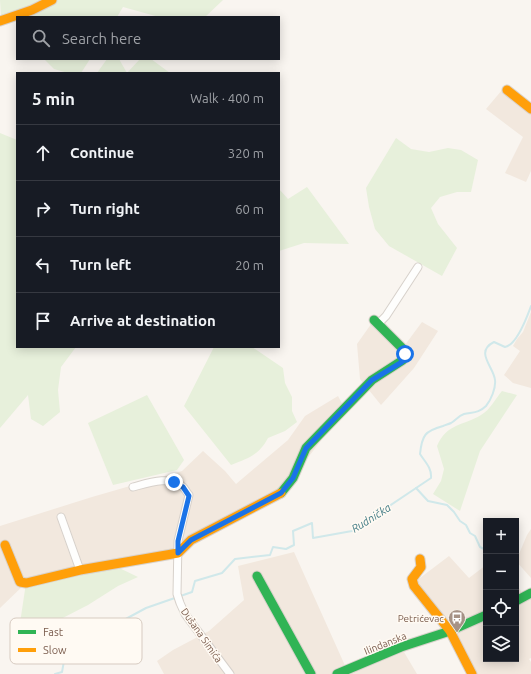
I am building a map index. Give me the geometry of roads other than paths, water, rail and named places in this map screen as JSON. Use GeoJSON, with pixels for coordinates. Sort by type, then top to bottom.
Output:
{"type":"FeatureCollection","features":[{"type":"Feature","properties":{"kind":"street"},"geometry":{"type":"LineString","coordinates":[[0,21],[32,10],[52,0]]}},
{"type":"Feature","properties":{"kind":"street"},"geometry":{"type":"LineString","coordinates":[[506,90],[531,109]]}},
{"type":"Feature","properties":{"kind":"street"},"geometry":{"type":"LineString","coordinates":[[5,546],[17,577],[20,582],[26,583],[80,570],[178,553],[191,540],[281,493],[293,478],[306,448],[372,380],[402,362],[405,354],[402,349],[376,322],[386,316],[418,267]]}},
{"type":"Feature","properties":{"kind":"street","name":"Dušana Simića"},"geometry":{"type":"LineString","coordinates":[[133,487],[158,481],[174,482],[183,487],[189,496],[178,541],[177,594],[185,614],[230,674]]}},
{"type":"Feature","properties":{"kind":"street"},"geometry":{"type":"LineString","coordinates":[[61,517],[80,570]]}},
{"type":"Feature","properties":{"kind":"street"},"geometry":{"type":"LineString","coordinates":[[420,559],[421,567],[412,578],[414,586],[450,631],[472,674]]}},
{"type":"Feature","properties":{"kind":"street"},"geometry":{"type":"LineString","coordinates":[[257,576],[311,674]]}},
{"type":"Feature","properties":{"kind":"street","name":"Ilindanska"},"geometry":{"type":"LineString","coordinates":[[337,674],[401,647],[450,631],[483,616]]}},
{"type":"Feature","properties":{"kind":"waterway","name":"Rudnička"},"geometry":{"type":"LineString","coordinates":[[128,618],[146,608],[192,592],[195,581],[222,573],[235,559],[270,555],[273,547],[286,549],[294,545],[293,531],[312,523],[313,538],[352,531],[431,478],[429,468],[420,454],[423,438],[428,432],[451,423],[464,414],[478,411],[486,406],[490,401],[495,387],[494,375],[485,355],[486,350],[488,346],[494,342],[505,347],[514,341],[521,330],[531,306]]}},
{"type":"Feature","properties":{"kind":"waterway"},"geometry":{"type":"LineString","coordinates":[[416,488],[428,501],[447,505],[460,521],[466,525],[470,533],[475,536],[480,547],[483,548]]}},
{"type":"Feature","properties":{"kind":"waterway","name":"Rudnička"},"geometry":{"type":"LineString","coordinates":[[55,674],[62,672],[63,664]]}},
{"type":"Feature","properties":{"kind":"place","name":"Petrićevac"},"geometry":{"type":"Point","coordinates":[457,633]}}]}
